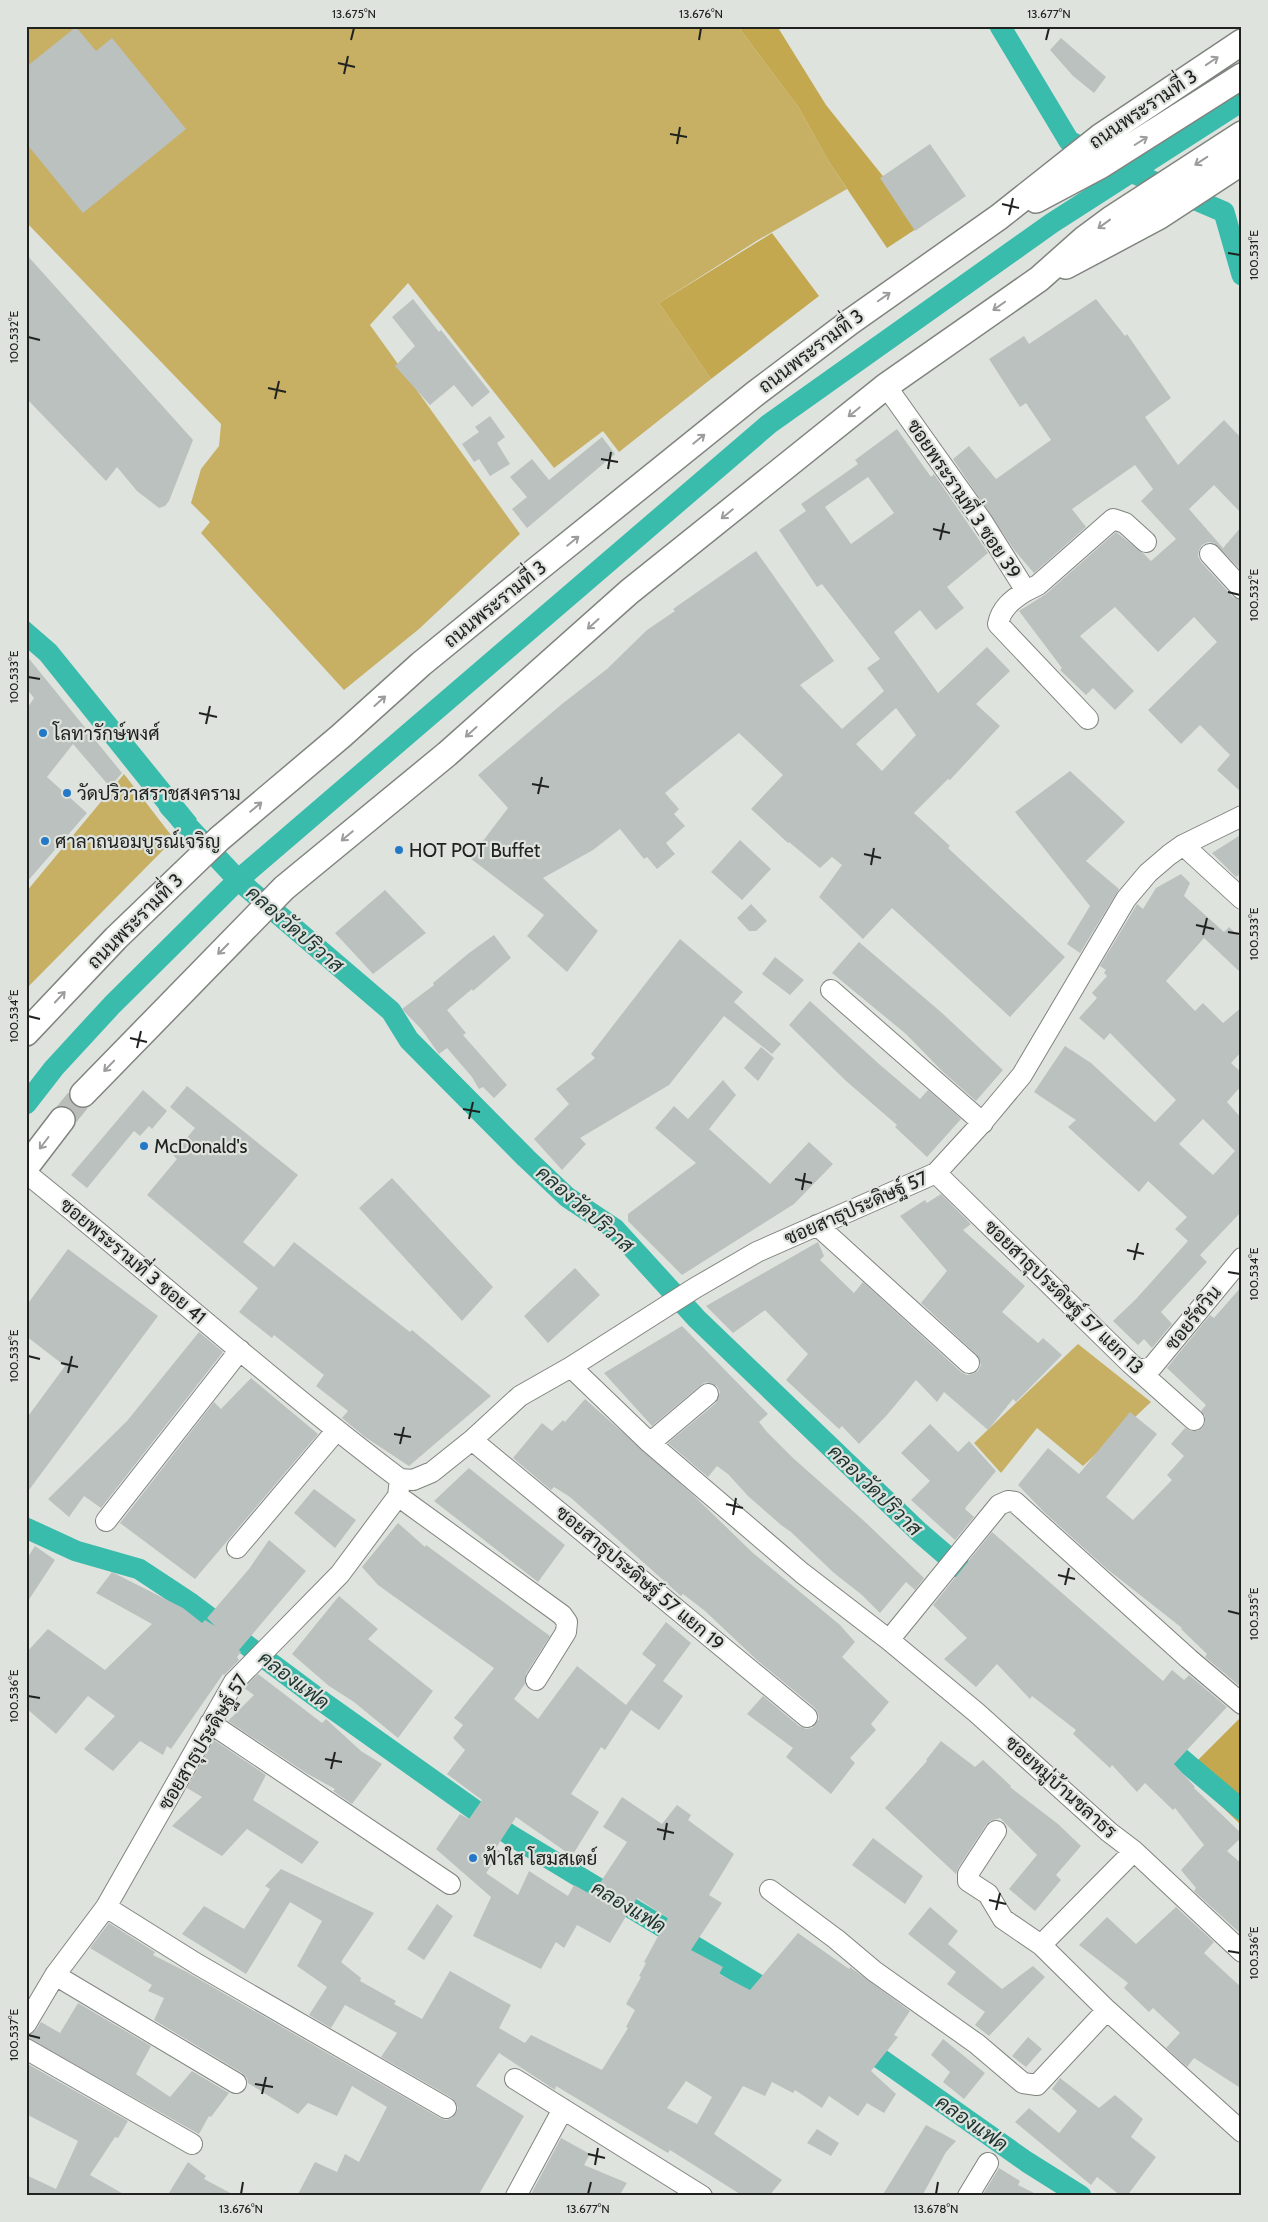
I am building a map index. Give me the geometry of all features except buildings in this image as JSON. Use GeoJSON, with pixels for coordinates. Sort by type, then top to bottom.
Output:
{"type":"FeatureCollection","features":[{"type":"Feature","properties":{"kind":"main road","name":"ถนนพระรามที่ 3"},"geometry":{"type":"LineString","coordinates":[[26,1033],[116,938],[197,859],[341,736],[426,660],[756,393],[874,304],[999,217],[1098,138],[1242,42]]}},
{"type":"Feature","properties":{"kind":"main road","name":"ถนนพระรามที่ 3"},"geometry":{"type":"LineString","coordinates":[[999,217],[1100,166],[1242,76]]}},
{"type":"Feature","properties":{"kind":"main road"},"geometry":{"type":"LineString","coordinates":[[1152,207],[1242,134]]}},
{"type":"Feature","properties":{"kind":"main road"},"geometry":{"type":"LineString","coordinates":[[83,1094],[284,888],[447,754],[629,592],[886,386],[1039,279],[1084,239],[1237,165]]}},
{"type":"Feature","properties":{"kind":"main road"},"geometry":{"type":"LineString","coordinates":[[26,1167],[62,1120]]}},
{"type":"Feature","properties":{"kind":"street","name":"ซอยพระรามที่ 3 ซอย 39"},"geometry":{"type":"LineString","coordinates":[[886,386],[982,520],[1026,591],[1012,600],[999,615],[998,624],[1088,719]]}},
{"type":"Feature","properties":{"kind":"street"},"geometry":{"type":"LineString","coordinates":[[1026,591],[1038,585],[1114,519],[1124,523],[1146,542]]}},
{"type":"Feature","properties":{"kind":"street"},"geometry":{"type":"LineString","coordinates":[[1210,554],[1242,589]]}},
{"type":"Feature","properties":{"kind":"street","name":"ซอยสาธุประดิษฐ์ 57"},"geometry":{"type":"LineString","coordinates":[[26,2024],[55,1975],[106,1908],[234,1682],[340,1574],[399,1488],[432,1472],[472,1440],[520,1396],[571,1367],[695,1288],[757,1252],[936,1173],[1022,1076],[1126,899],[1148,873],[1183,845],[1242,816]]}},
{"type":"Feature","properties":{"kind":"street"},"geometry":{"type":"LineString","coordinates":[[1183,845],[1242,899]]}},
{"type":"Feature","properties":{"kind":"street"},"geometry":{"type":"LineString","coordinates":[[831,990],[983,1122]]}},
{"type":"Feature","properties":{"kind":"street","name":"ซอยพระรามที่ 3 ซอย 41"},"geometry":{"type":"LineString","coordinates":[[26,1173],[240,1350]]}},
{"type":"Feature","properties":{"kind":"street","name":"ซอยสาธุประดิษฐ์ 57 แยก 13"},"geometry":{"type":"LineString","coordinates":[[936,1173],[1030,1266],[1194,1420]]}},
{"type":"Feature","properties":{"kind":"street"},"geometry":{"type":"LineString","coordinates":[[818,1225],[969,1363]]}},
{"type":"Feature","properties":{"kind":"street","name":"ซอยรัชวิน"},"geometry":{"type":"LineString","coordinates":[[1139,1370],[1152,1367],[1242,1258]]}},
{"type":"Feature","properties":{"kind":"street"},"geometry":{"type":"LineString","coordinates":[[106,1521],[240,1350],[336,1431],[399,1488],[562,1615],[568,1622],[566,1632],[536,1680]]}},
{"type":"Feature","properties":{"kind":"street","name":"ซอยหมู่บ้านชลาธร"},"geometry":{"type":"LineString","coordinates":[[571,1367],[650,1443],[802,1573],[882,1634],[978,1713],[1108,1832],[1134,1851],[1242,1952]]}},
{"type":"Feature","properties":{"kind":"street"},"geometry":{"type":"LineString","coordinates":[[650,1443],[708,1394]]}},
{"type":"Feature","properties":{"kind":"street"},"geometry":{"type":"LineString","coordinates":[[237,1548],[336,1431]]}},
{"type":"Feature","properties":{"kind":"street","name":"ซอยสาธุประดิษฐ์ 57 แยก 19"},"geometry":{"type":"LineString","coordinates":[[472,1440],[807,1716]]}},
{"type":"Feature","properties":{"kind":"street"},"geometry":{"type":"LineString","coordinates":[[882,1634],[946,1569],[999,1505],[1008,1501],[1015,1502],[1242,1704]]}},
{"type":"Feature","properties":{"kind":"street"},"geometry":{"type":"LineString","coordinates":[[210,1724],[450,1884]]}},
{"type":"Feature","properties":{"kind":"street"},"geometry":{"type":"LineString","coordinates":[[996,1832],[968,1874],[968,1881],[988,1894],[1003,1919],[1041,1945],[1108,2010],[1242,2132]]}},
{"type":"Feature","properties":{"kind":"street"},"geometry":{"type":"LineString","coordinates":[[1041,1945],[1134,1851]]}},
{"type":"Feature","properties":{"kind":"street"},"geometry":{"type":"LineString","coordinates":[[770,1890],[836,1939],[874,1971],[977,2044],[1023,2083],[1037,2085],[1108,2010]]}},
{"type":"Feature","properties":{"kind":"street"},"geometry":{"type":"LineString","coordinates":[[106,1908],[197,1964],[446,2108]]}},
{"type":"Feature","properties":{"kind":"street"},"geometry":{"type":"LineString","coordinates":[[55,1975],[236,2083]]}},
{"type":"Feature","properties":{"kind":"street"},"geometry":{"type":"LineString","coordinates":[[26,2048],[192,2144]]}},
{"type":"Feature","properties":{"kind":"street"},"geometry":{"type":"LineString","coordinates":[[515,2079],[563,2109],[676,2189],[702,2196]]}},
{"type":"Feature","properties":{"kind":"street"},"geometry":{"type":"LineString","coordinates":[[516,2196],[563,2109]]}},
{"type":"Feature","properties":{"kind":"street"},"geometry":{"type":"LineString","coordinates":[[968,2196],[988,2163]]}},
{"type":"Feature","properties":{"kind":"shaded area"},"geometry":{"type":"Polygon","coordinates":[[[26,26],[739,26],[799,108],[829,162],[847,189],[758,240],[659,303],[711,379],[619,452],[603,431],[554,468],[408,283],[370,325],[520,534],[419,629],[344,690],[201,533],[210,522],[191,503],[201,469],[219,446],[221,424],[26,222],[26,26]]]}},
{"type":"Feature","properties":{"kind":"shaded area"},"geometry":{"type":"Polygon","coordinates":[[[739,26],[777,26],[826,105],[922,225],[887,248],[829,162],[799,108],[739,26]]]}},
{"type":"Feature","properties":{"kind":"shaded area"},"geometry":{"type":"Polygon","coordinates":[[[772,233],[819,296],[711,379],[659,303],[772,233]]]}},
{"type":"Feature","properties":{"kind":"shaded area"},"geometry":{"type":"Polygon","coordinates":[[[124,774],[174,839],[26,989],[26,892],[124,774]]]}},
{"type":"Feature","properties":{"kind":"shaded area"},"geometry":{"type":"Polygon","coordinates":[[[1078,1344],[1151,1402],[1083,1466],[1037,1428],[1001,1473],[974,1443],[1078,1344]]]}},
{"type":"Feature","properties":{"kind":"shaded area"},"geometry":{"type":"Polygon","coordinates":[[[1242,1716],[1242,1826],[1186,1772],[1242,1716]]]}},
{"type":"Feature","properties":{"kind":"water"},"geometry":{"type":"Polygon","coordinates":[[[26,619],[56,645],[197,819],[179,834],[40,660],[26,648],[26,619]]]}},
{"type":"Feature","properties":{"kind":"waterway"},"geometry":{"type":"LineString","coordinates":[[1000,26],[1069,141],[1131,172],[1224,212],[1242,275]]}},
{"type":"Feature","properties":{"kind":"waterway"},"geometry":{"type":"LineString","coordinates":[[26,1104],[54,1068],[112,1005],[238,880],[769,424],[1052,223],[1242,101]]}},
{"type":"Feature","properties":{"kind":"waterway","name":"คลองวัดปริวาส"},"geometry":{"type":"LineString","coordinates":[[169,806],[238,880],[391,1011],[409,1040],[526,1158],[567,1197],[615,1229],[697,1319],[919,1532],[984,1588]]}},
{"type":"Feature","properties":{"kind":"waterway","name":"คลองแฟด"},"geometry":{"type":"LineString","coordinates":[[26,1528],[76,1551],[139,1569],[189,1602],[323,1702],[510,1835],[780,1998]]}},
{"type":"Feature","properties":{"kind":"waterway","name":"คลองวัดปริวาส"},"geometry":{"type":"LineString","coordinates":[[1158,1739],[1242,1810]]}},
{"type":"Feature","properties":{"kind":"waterway","name":"คลองแฟด"},"geometry":{"type":"LineString","coordinates":[[855,2043],[878,2057],[1027,2162],[1081,2196]]}},
{"type":"Feature","properties":{"kind":"tunnel"},"geometry":{"type":"LineString","coordinates":[[62,1120],[83,1094]]}},
{"type":"Feature","properties":{"kind":"place","name":"โลทารักษ์พงศ์"},"geometry":{"type":"Point","coordinates":[43,733]}},
{"type":"Feature","properties":{"kind":"place","name":"วัดปริวาสราชสงคราม"},"geometry":{"type":"Point","coordinates":[67,793]}},
{"type":"Feature","properties":{"kind":"place","name":"ศาลาถนอมบูรณ์เจริญ"},"geometry":{"type":"Point","coordinates":[45,841]}},
{"type":"Feature","properties":{"kind":"place","name":"HOT POT Buffet"},"geometry":{"type":"Point","coordinates":[399,850]}},
{"type":"Feature","properties":{"kind":"place","name":"McDonald's"},"geometry":{"type":"Point","coordinates":[144,1146]}},
{"type":"Feature","properties":{"kind":"place","name":"ฟ้าใส โฮมสเตย์"},"geometry":{"type":"Point","coordinates":[473,1858]}}]}
